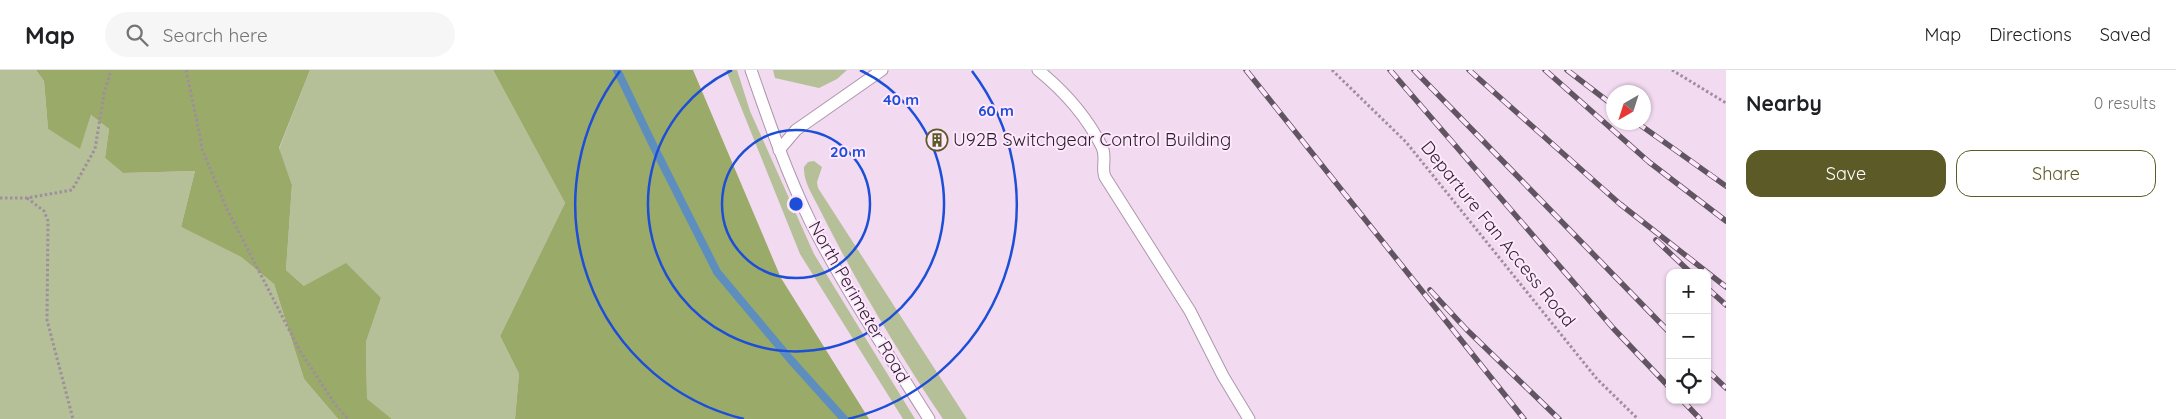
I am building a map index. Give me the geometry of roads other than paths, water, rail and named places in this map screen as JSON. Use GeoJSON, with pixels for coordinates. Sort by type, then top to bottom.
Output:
{"type":"FeatureCollection","features":[{"type":"Feature","properties":{"kind":"lane","name":"North Perimeter Road"},"geometry":{"type":"LineString","coordinates":[[751,70],[779,150],[821,239],[860,308],[929,419]]}},
{"type":"Feature","properties":{"kind":"lane"},"geometry":{"type":"LineString","coordinates":[[779,150],[796,130],[882,70]]}},
{"type":"Feature","properties":{"kind":"lane"},"geometry":{"type":"LineString","coordinates":[[1038,70],[1054,82],[1075,105],[1102,148],[1105,178],[1190,311],[1223,376],[1250,419]]}},
{"type":"Feature","properties":{"kind":"waterway"},"geometry":{"type":"LineString","coordinates":[[617,70],[717,272],[790,359],[844,419]]}},
{"type":"Feature","properties":{"kind":"railway"},"geometry":{"type":"LineString","coordinates":[[1246,70],[1524,419]]}},
{"type":"Feature","properties":{"kind":"railway"},"geometry":{"type":"LineString","coordinates":[[1390,70],[1613,328],[1666,384]]}},
{"type":"Feature","properties":{"kind":"railway"},"geometry":{"type":"LineString","coordinates":[[1414,70],[1666,329]]}},
{"type":"Feature","properties":{"kind":"railway"},"geometry":{"type":"LineString","coordinates":[[1469,70],[1620,204],[1726,287]]}},
{"type":"Feature","properties":{"kind":"railway"},"geometry":{"type":"LineString","coordinates":[[1545,70],[1649,162],[1726,221]]}},
{"type":"Feature","properties":{"kind":"railway"},"geometry":{"type":"LineString","coordinates":[[1567,70],[1606,100]]}},
{"type":"Feature","properties":{"kind":"railway"},"geometry":{"type":"LineString","coordinates":[[1647,130],[1726,186]]}},
{"type":"Feature","properties":{"kind":"railway"},"geometry":{"type":"LineString","coordinates":[[1656,240],[1687,269]]}},
{"type":"Feature","properties":{"kind":"railway"},"geometry":{"type":"LineString","coordinates":[[1430,290],[1466,329],[1559,419]]}},
{"type":"Feature","properties":{"kind":"railway"},"geometry":{"type":"LineString","coordinates":[[1711,292],[1726,305]]}},
{"type":"Feature","properties":{"kind":"railway"},"geometry":{"type":"LineString","coordinates":[[1711,374],[1726,388]]}},
{"type":"Feature","properties":{"kind":"railway"},"geometry":{"type":"LineString","coordinates":[[1686,404],[1700,419]]}},
{"type":"Feature","properties":{"kind":"place","name":"U92B Switchgear Control Building"},"geometry":{"type":"Point","coordinates":[937,140]}}]}
